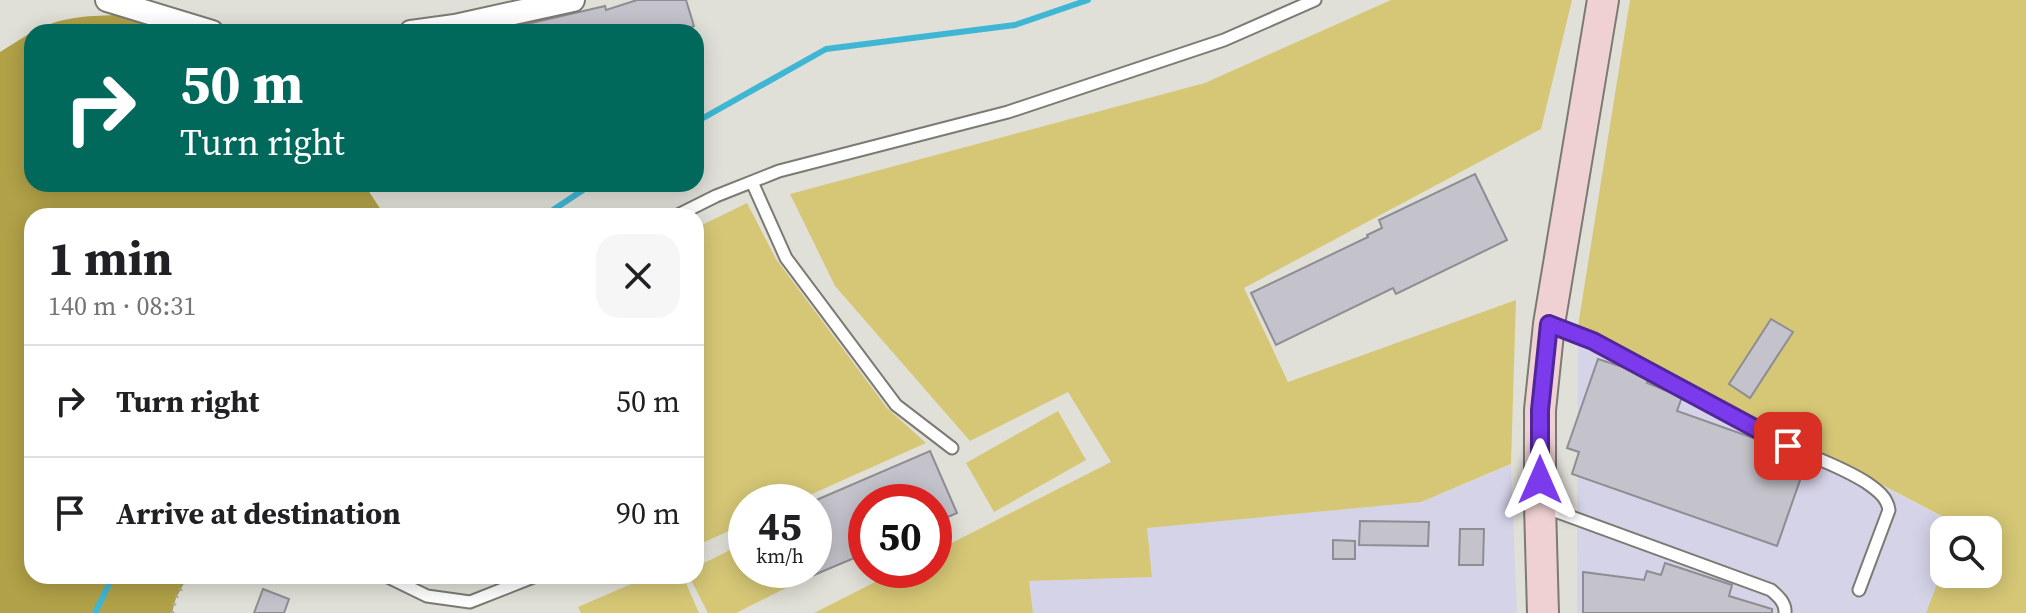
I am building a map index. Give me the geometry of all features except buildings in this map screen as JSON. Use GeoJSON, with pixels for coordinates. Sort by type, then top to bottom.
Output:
{"type":"FeatureCollection","features":[{"type":"Feature","properties":{"kind":"main road"},"geometry":{"type":"LineString","coordinates":[[1543,613],[1540,410],[1549,324],[1603,0]]}},
{"type":"Feature","properties":{"kind":"street"},"geometry":{"type":"LineString","coordinates":[[107,0],[186,24]]}},
{"type":"Feature","properties":{"kind":"street"},"geometry":{"type":"LineString","coordinates":[[464,24],[573,0]]}},
{"type":"Feature","properties":{"kind":"lane"},"geometry":{"type":"LineString","coordinates":[[692,208],[779,171],[1008,112],[1224,40],[1315,0]]}},
{"type":"Feature","properties":{"kind":"lane"},"geometry":{"type":"LineString","coordinates":[[752,182],[786,258],[896,405],[952,448]]}},
{"type":"Feature","properties":{"kind":"lane"},"geometry":{"type":"LineString","coordinates":[[1549,324],[1593,341],[1788,446],[1865,482],[1882,495],[1889,510],[1859,590]]}},
{"type":"Feature","properties":{"kind":"lane"},"geometry":{"type":"LineString","coordinates":[[1540,506],[1771,590],[1781,598],[1785,613]]}},
{"type":"Feature","properties":{"kind":"lane"},"geometry":{"type":"LineString","coordinates":[[402,584],[427,596],[470,602],[516,584]]}},
{"type":"Feature","properties":{"kind":"path"},"geometry":{"type":"LineString","coordinates":[[172,613],[184,584]]}},
{"type":"Feature","properties":{"kind":"shaded area"},"geometry":{"type":"Polygon","coordinates":[[[1391,0],[1572,0],[1541,129],[1244,288],[1288,382],[1516,300],[1511,464],[1421,502],[1147,528],[1152,577],[1029,581],[1033,613],[814,613],[863,588],[952,588],[952,543],[1111,462],[1068,392],[970,441],[835,286],[790,194],[1205,83],[1391,0]]]}},
{"type":"Feature","properties":{"kind":"shaded area"},"geometry":{"type":"Polygon","coordinates":[[[1630,0],[2026,0],[2026,613],[1926,613],[1936,588],[2002,588],[2002,516],[1942,516],[1578,326],[1630,0]]]}},
{"type":"Feature","properties":{"kind":"shaded area"},"geometry":{"type":"Polygon","coordinates":[[[115,15],[147,24],[52,24],[83,17],[115,15]]]}},
{"type":"Feature","properties":{"kind":"shaded area"},"geometry":{"type":"Polygon","coordinates":[[[24,37],[24,192],[369,192],[380,208],[24,208],[24,584],[184,584],[172,613],[0,613],[0,52],[24,37]]]}},
{"type":"Feature","properties":{"kind":"shaded area"},"geometry":{"type":"Polygon","coordinates":[[[747,203],[776,259],[887,408],[926,443],[832,485],[728,484],[728,531],[704,542],[704,224],[747,203]]]}},
{"type":"Feature","properties":{"kind":"shaded area"},"geometry":{"type":"Polygon","coordinates":[[[1578,326],[1940,516],[1930,516],[1930,588],[1936,588],[1926,613],[1577,613],[1578,326]]]}},
{"type":"Feature","properties":{"kind":"shaded area"},"geometry":{"type":"Polygon","coordinates":[[[1058,411],[1086,460],[994,512],[966,463],[1058,411]]]}},
{"type":"Feature","properties":{"kind":"shaded area"},"geometry":{"type":"Polygon","coordinates":[[[1511,465],[1517,613],[1033,613],[1029,581],[1152,577],[1146,528],[1421,502],[1511,465]]]}},
{"type":"Feature","properties":{"kind":"shaded area"},"geometry":{"type":"Polygon","coordinates":[[[728,551],[728,588],[786,588],[736,613],[708,613],[693,584],[704,584],[704,563],[728,551]]]}},
{"type":"Feature","properties":{"kind":"shaded area"},"geometry":{"type":"Polygon","coordinates":[[[631,584],[686,584],[699,613],[581,613],[578,607],[631,584]]]}},
{"type":"Feature","properties":{"kind":"waterway"},"geometry":{"type":"LineString","coordinates":[[704,118],[826,49],[1015,25],[1088,0]]}},
{"type":"Feature","properties":{"kind":"waterway"},"geometry":{"type":"LineString","coordinates":[[556,208],[580,192]]}},
{"type":"Feature","properties":{"kind":"waterway"},"geometry":{"type":"LineString","coordinates":[[95,613],[109,584]]}},
{"type":"Feature","properties":{"kind":"route"},"geometry":{"type":"LineString","coordinates":[[1540,480],[1540,410],[1549,324],[1593,341],[1788,446]]}}]}
